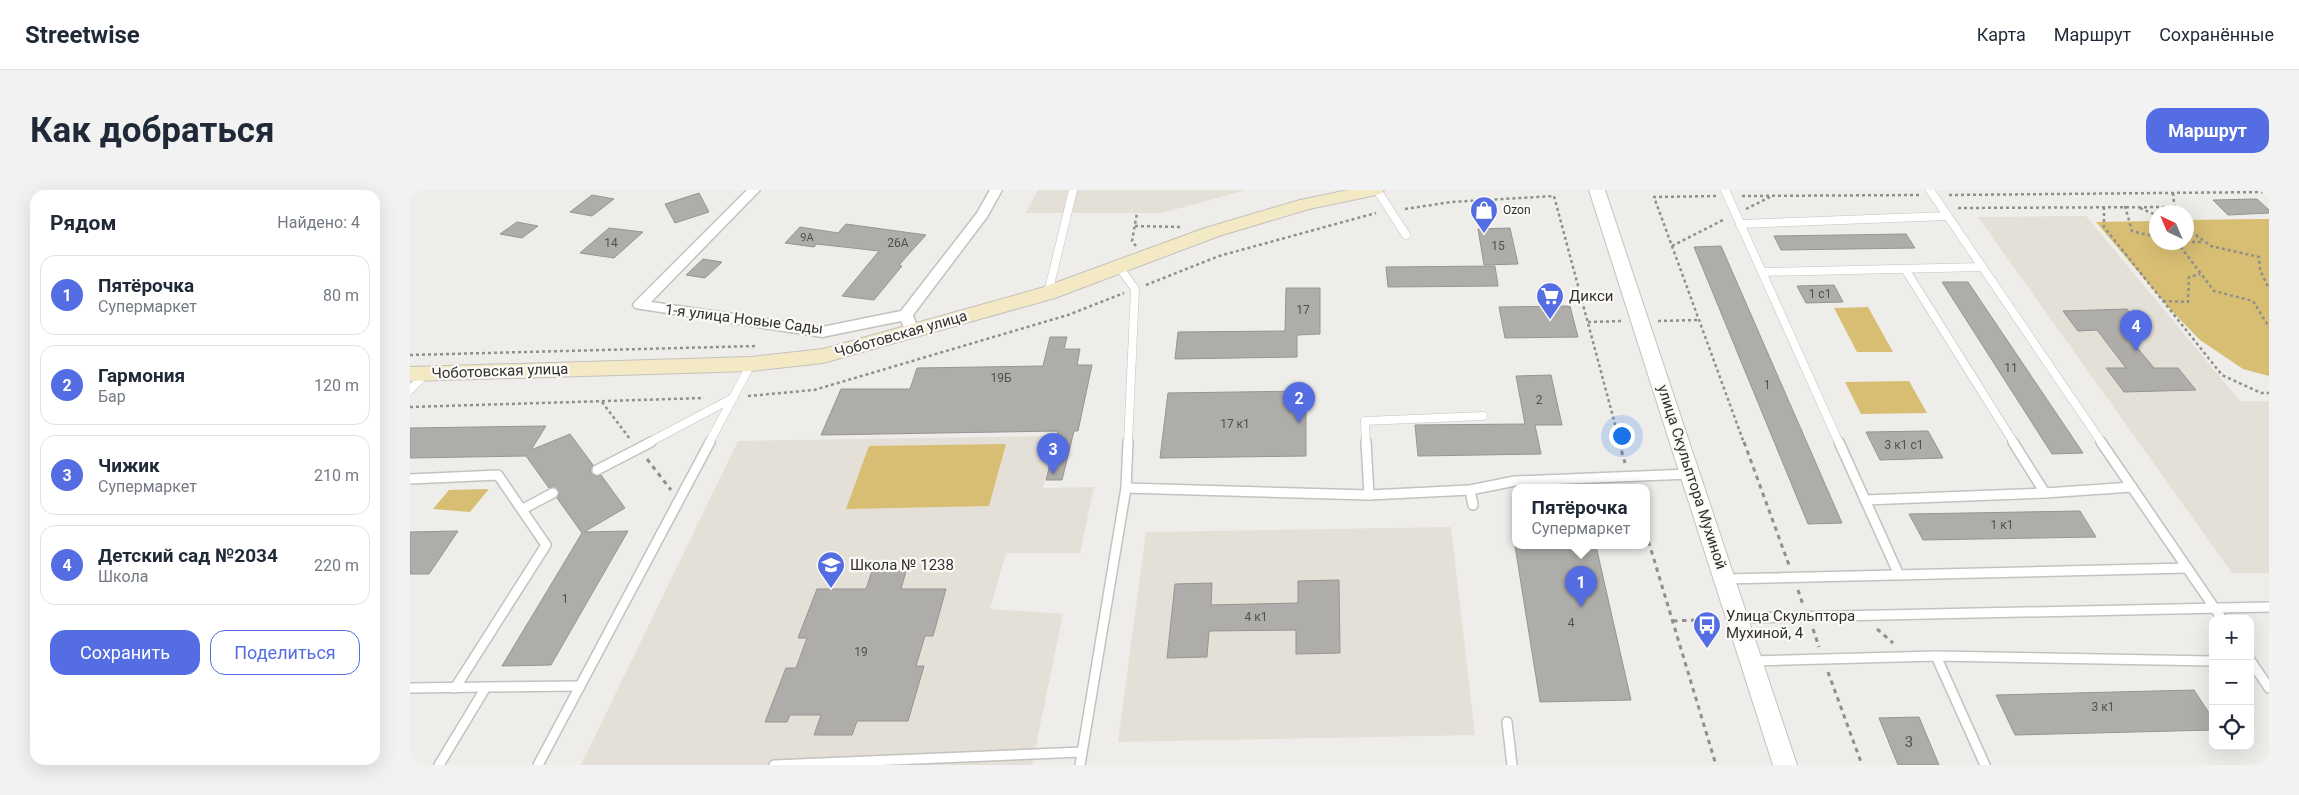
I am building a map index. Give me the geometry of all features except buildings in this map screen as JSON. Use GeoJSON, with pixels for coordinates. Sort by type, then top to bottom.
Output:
{"type":"FeatureCollection","features":[{"type":"Feature","properties":{"kind":"main road","name":"Чоботовская улица"},"geometry":{"type":"LineString","coordinates":[[418,374],[754,355],[823,356],[909,323],[1048,292],[1123,258],[1306,204],[1376,190]]}},
{"type":"Feature","properties":{"kind":"street","name":"1-я улица Новые Сады"},"geometry":{"type":"LineString","coordinates":[[754,190],[640,306],[822,332],[909,323]]}},
{"type":"Feature","properties":{"kind":"street"},"geometry":{"type":"LineString","coordinates":[[909,323],[983,214],[996,190]]}},
{"type":"Feature","properties":{"kind":"street","name":"улица Скульптора Мухиной"},"geometry":{"type":"LineString","coordinates":[[1596,190],[1785,765]]}},
{"type":"Feature","properties":{"kind":"lane"},"geometry":{"type":"LineString","coordinates":[[1048,292],[1074,190]]}},
{"type":"Feature","properties":{"kind":"lane"},"geometry":{"type":"LineString","coordinates":[[1376,190],[1406,235]]}},
{"type":"Feature","properties":{"kind":"lane"},"geometry":{"type":"LineString","coordinates":[[1726,193],[1899,575]]}},
{"type":"Feature","properties":{"kind":"lane"},"geometry":{"type":"LineString","coordinates":[[1932,193],[2219,615]]}},
{"type":"Feature","properties":{"kind":"lane"},"geometry":{"type":"LineString","coordinates":[[1740,224],[1945,212]]}},
{"type":"Feature","properties":{"kind":"lane"},"geometry":{"type":"LineString","coordinates":[[1080,765],[1126,488],[1135,289],[1123,258]]}},
{"type":"Feature","properties":{"kind":"lane"},"geometry":{"type":"LineString","coordinates":[[1762,272],[1982,267]]}},
{"type":"Feature","properties":{"kind":"lane"},"geometry":{"type":"LineString","coordinates":[[1905,269],[2045,493]]}},
{"type":"Feature","properties":{"kind":"lane"},"geometry":{"type":"LineString","coordinates":[[538,765],[754,355]]}},
{"type":"Feature","properties":{"kind":"lane"},"geometry":{"type":"LineString","coordinates":[[410,390],[418,374]]}},
{"type":"Feature","properties":{"kind":"lane"},"geometry":{"type":"LineString","coordinates":[[596,470],[733,398]]}},
{"type":"Feature","properties":{"kind":"lane"},"geometry":{"type":"LineString","coordinates":[[1369,495],[1365,421],[1483,416]]}},
{"type":"Feature","properties":{"kind":"lane"},"geometry":{"type":"LineString","coordinates":[[1126,488],[1369,495],[1470,490],[1515,482],[1628,475],[1690,474]]}},
{"type":"Feature","properties":{"kind":"lane"},"geometry":{"type":"LineString","coordinates":[[410,479],[498,475],[546,545],[455,688]]}},
{"type":"Feature","properties":{"kind":"lane"},"geometry":{"type":"LineString","coordinates":[[1865,500],[2132,488]]}},
{"type":"Feature","properties":{"kind":"lane"},"geometry":{"type":"LineString","coordinates":[[1470,490],[1473,505]]}},
{"type":"Feature","properties":{"kind":"lane"},"geometry":{"type":"LineString","coordinates":[[523,509],[553,493]]}},
{"type":"Feature","properties":{"kind":"lane"},"geometry":{"type":"LineString","coordinates":[[1725,579],[2187,568]]}},
{"type":"Feature","properties":{"kind":"lane"},"geometry":{"type":"LineString","coordinates":[[1738,618],[2269,608]]}},
{"type":"Feature","properties":{"kind":"lane"},"geometry":{"type":"LineString","coordinates":[[1936,656],[1985,765]]}},
{"type":"Feature","properties":{"kind":"lane"},"geometry":{"type":"LineString","coordinates":[[1752,661],[1936,656],[2209,661]]}},
{"type":"Feature","properties":{"kind":"lane"},"geometry":{"type":"LineString","coordinates":[[2254,667],[2269,688]]}},
{"type":"Feature","properties":{"kind":"lane"},"geometry":{"type":"LineString","coordinates":[[410,688],[580,686]]}},
{"type":"Feature","properties":{"kind":"lane"},"geometry":{"type":"LineString","coordinates":[[439,765],[486,687]]}},
{"type":"Feature","properties":{"kind":"lane"},"geometry":{"type":"LineString","coordinates":[[1507,722],[1512,765]]}},
{"type":"Feature","properties":{"kind":"lane"},"geometry":{"type":"LineString","coordinates":[[774,765],[1082,752]]}},
{"type":"Feature","properties":{"kind":"path"},"geometry":{"type":"LineString","coordinates":[[1862,765],[1654,197],[1726,193],[1771,196],[1932,193],[2269,192]]}},
{"type":"Feature","properties":{"kind":"path"},"geometry":{"type":"LineString","coordinates":[[2174,193],[2174,205]]}},
{"type":"Feature","properties":{"kind":"path"},"geometry":{"type":"LineString","coordinates":[[1554,196],[1628,475]]}},
{"type":"Feature","properties":{"kind":"path"},"geometry":{"type":"LineString","coordinates":[[1672,246],[1771,196]]}},
{"type":"Feature","properties":{"kind":"path"},"geometry":{"type":"LineString","coordinates":[[1945,212],[2125,206],[2149,207]]}},
{"type":"Feature","properties":{"kind":"path"},"geometry":{"type":"LineString","coordinates":[[2125,206],[2132,231],[2149,235]]}},
{"type":"Feature","properties":{"kind":"path"},"geometry":{"type":"LineString","coordinates":[[2104,207],[2104,227],[2222,375],[2260,393],[2269,393]]}},
{"type":"Feature","properties":{"kind":"path"},"geometry":{"type":"LineString","coordinates":[[2137,207],[2149,212]]}},
{"type":"Feature","properties":{"kind":"path"},"geometry":{"type":"LineString","coordinates":[[1136,246],[1132,242],[1137,213]]}},
{"type":"Feature","properties":{"kind":"path"},"geometry":{"type":"LineString","coordinates":[[1135,226],[1188,227],[1171,233]]}},
{"type":"Feature","properties":{"kind":"path"},"geometry":{"type":"LineString","coordinates":[[2194,231],[2204,242]]}},
{"type":"Feature","properties":{"kind":"path"},"geometry":{"type":"LineString","coordinates":[[2194,242],[2204,242],[2236,253],[2259,257],[2260,270],[2269,289]]}},
{"type":"Feature","properties":{"kind":"path"},"geometry":{"type":"LineString","coordinates":[[1123,258],[1136,246],[1145,243]]}},
{"type":"Feature","properties":{"kind":"path"},"geometry":{"type":"LineString","coordinates":[[2183,250],[2214,291],[2253,301],[2269,327]]}},
{"type":"Feature","properties":{"kind":"path"},"geometry":{"type":"LineString","coordinates":[[2163,301],[2188,302],[2189,277],[2200,274]]}},
{"type":"Feature","properties":{"kind":"path"},"geometry":{"type":"LineString","coordinates":[[410,355],[754,355]]}},
{"type":"Feature","properties":{"kind":"path"},"geometry":{"type":"LineString","coordinates":[[1650,546],[1716,765]]}},
{"type":"Feature","properties":{"kind":"path"},"geometry":{"type":"LineString","coordinates":[[1861,616],[1910,657]]}},
{"type":"Feature","properties":{"kind":"path"},"geometry":{"type":"LineString","coordinates":[[1673,621],[1738,618]]}},
{"type":"Feature","properties":{"kind":"shaded area"},"geometry":{"type":"Polygon","coordinates":[[[1038,190],[1246,190],[1162,213],[1026,213],[1038,190]]]}},
{"type":"Feature","properties":{"kind":"shaded area"},"geometry":{"type":"Polygon","coordinates":[[[2086,216],[2240,401],[2269,401],[2269,573],[2232,573],[1978,217],[2086,216]]]}},
{"type":"Feature","properties":{"kind":"shaded area"},"geometry":{"type":"Polygon","coordinates":[[[2269,219],[2269,376],[2243,369],[2200,340],[2169,308],[2096,222],[2149,221],[2149,250],[2194,250],[2194,220],[2269,219]]]}},
{"type":"Feature","properties":{"kind":"shaded area"},"geometry":{"type":"Polygon","coordinates":[[[1868,307],[1893,352],[1857,352],[1834,308],[1868,307]]]}},
{"type":"Feature","properties":{"kind":"shaded area"},"geometry":{"type":"Polygon","coordinates":[[[1909,381],[1927,413],[1861,414],[1845,382],[1909,381]]]}},
{"type":"Feature","properties":{"kind":"shaded area","name":"Школа № 1238"},"geometry":{"type":"Polygon","coordinates":[[[1053,436],[1043,488],[1094,487],[1080,553],[1006,553],[990,609],[1063,614],[1032,765],[581,765],[738,441],[1053,436]]]}},
{"type":"Feature","properties":{"kind":"shaded area"},"geometry":{"type":"Polygon","coordinates":[[[1006,444],[989,506],[846,509],[869,446],[1006,444]]]}},
{"type":"Feature","properties":{"kind":"shaded area"},"geometry":{"type":"Polygon","coordinates":[[[489,489],[470,512],[433,509],[449,490],[489,489]]]}},
{"type":"Feature","properties":{"kind":"shaded area"},"geometry":{"type":"Polygon","coordinates":[[[1451,527],[1475,735],[1118,742],[1146,532],[1451,527]]]}},
{"type":"Feature","properties":{"kind":"place","name":"Ozon"},"geometry":{"type":"Point","coordinates":[1484,234]}},
{"type":"Feature","properties":{"kind":"place","name":"Дикси"},"geometry":{"type":"Point","coordinates":[1550,320]}},
{"type":"Feature","properties":{"kind":"place","name":"Детский сад №2034"},"geometry":{"type":"Point","coordinates":[2136,351]}},
{"type":"Feature","properties":{"kind":"place","name":"Гармония"},"geometry":{"type":"Point","coordinates":[1299,423]}},
{"type":"Feature","properties":{"kind":"place","name":"Чижик"},"geometry":{"type":"Point","coordinates":[1053,474]}},
{"type":"Feature","properties":{"kind":"place","name":"Школа № 1238"},"geometry":{"type":"Point","coordinates":[831,589]}},
{"type":"Feature","properties":{"kind":"place","name":"Пятёрочка"},"geometry":{"type":"Point","coordinates":[1581,607]}},
{"type":"Feature","properties":{"kind":"place","name":"Улица Скульптора Мухиной, 4"},"geometry":{"type":"Point","coordinates":[1707,649]}}]}
